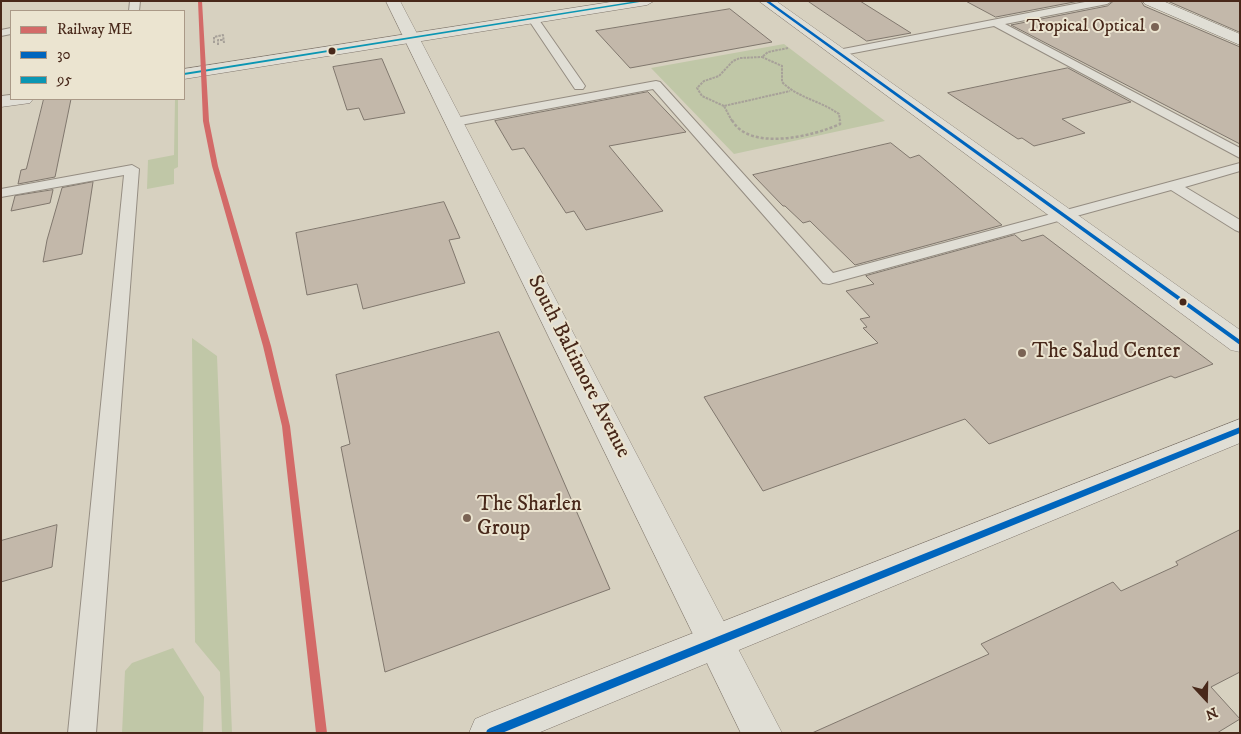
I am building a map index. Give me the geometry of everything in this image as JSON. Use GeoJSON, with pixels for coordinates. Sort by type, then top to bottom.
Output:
{"type":"FeatureCollection","features":[{"type":"Feature","properties":{"kind":"street","name":"South Baltimore Avenue"},"geometry":{"type":"LineString","coordinates":[[393,1],[762,733]]}},
{"type":"Feature","properties":{"kind":"street"},"geometry":{"type":"LineString","coordinates":[[185,74],[647,1]]}},
{"type":"Feature","properties":{"kind":"street"},"geometry":{"type":"LineString","coordinates":[[766,1],[1240,343]]}},
{"type":"Feature","properties":{"kind":"street"},"geometry":{"type":"LineString","coordinates":[[1150,1],[1240,40]]}},
{"type":"Feature","properties":{"kind":"street"},"geometry":{"type":"LineString","coordinates":[[1,102],[16,100]]}},
{"type":"Feature","properties":{"kind":"street"},"geometry":{"type":"LineString","coordinates":[[489,733],[1240,430]]}},
{"type":"Feature","properties":{"kind":"lane"},"geometry":{"type":"LineString","coordinates":[[838,53],[1107,1]]}},
{"type":"Feature","properties":{"kind":"lane"},"geometry":{"type":"LineString","coordinates":[[533,19],[579,86]]}},
{"type":"Feature","properties":{"kind":"lane"},"geometry":{"type":"LineString","coordinates":[[996,23],[1240,154]]}},
{"type":"Feature","properties":{"kind":"lane"},"geometry":{"type":"LineString","coordinates":[[455,122],[656,85],[829,279],[1240,167]]}},
{"type":"Feature","properties":{"kind":"lane"},"geometry":{"type":"LineString","coordinates":[[1,193],[132,169],[82,733]]}},
{"type":"Feature","properties":{"kind":"lane"},"geometry":{"type":"LineString","coordinates":[[1172,185],[1240,227]]}},
{"type":"Feature","properties":{"kind":"path"},"geometry":{"type":"LineString","coordinates":[[214,40],[214,37],[223,35],[223,40]]}},
{"type":"Feature","properties":{"kind":"path"},"geometry":{"type":"LineString","coordinates":[[762,57],[768,52],[794,47]]}},
{"type":"Feature","properties":{"kind":"path"},"geometry":{"type":"LineString","coordinates":[[762,57],[782,66],[782,82],[790,92],[829,106],[839,114],[840,124],[827,131],[812,135],[770,138],[753,136],[740,131],[733,124],[731,115],[724,106],[702,96],[697,88],[704,81],[719,76],[733,60],[762,57]]}},
{"type":"Feature","properties":{"kind":"path"},"geometry":{"type":"LineString","coordinates":[[724,106],[744,100],[777,96],[790,92]]}},
{"type":"Feature","properties":{"kind":"green space"},"geometry":{"type":"Polygon","coordinates":[[[784,44],[885,121],[734,154],[651,68],[784,44]]]}},
{"type":"Feature","properties":{"kind":"green space"},"geometry":{"type":"Polygon","coordinates":[[[175,100],[178,100],[178,167],[174,169],[174,184],[147,189],[148,160],[174,155],[175,100]]]}},
{"type":"Feature","properties":{"kind":"green space"},"geometry":{"type":"Polygon","coordinates":[[[192,338],[217,356],[232,733],[222,733],[220,672],[195,642],[192,338]]]}},
{"type":"Feature","properties":{"kind":"green space"},"geometry":{"type":"Polygon","coordinates":[[[173,648],[204,697],[203,733],[122,733],[125,671],[132,663],[173,648]]]}},
{"type":"Feature","properties":{"kind":"building"},"geometry":{"type":"Polygon","coordinates":[[[808,1],[860,1],[911,33],[867,41],[808,1]]]}},
{"type":"Feature","properties":{"kind":"building"},"geometry":{"type":"Polygon","coordinates":[[[966,1],[1079,1],[996,17],[966,1]]]}},
{"type":"Feature","properties":{"kind":"building"},"geometry":{"type":"Polygon","coordinates":[[[1114,1],[1141,1],[1144,6],[1240,47],[1240,144],[1011,25],[1107,6],[1114,1]]]}},
{"type":"Feature","properties":{"kind":"building"},"geometry":{"type":"Polygon","coordinates":[[[1168,1],[1240,1],[1240,32],[1168,1]]]}},
{"type":"Feature","properties":{"kind":"building"},"geometry":{"type":"Polygon","coordinates":[[[730,9],[772,42],[630,68],[596,31],[730,9]]]}},
{"type":"Feature","properties":{"kind":"building"},"geometry":{"type":"Polygon","coordinates":[[[382,59],[405,113],[364,120],[359,108],[347,110],[333,67],[382,59]]]}},
{"type":"Feature","properties":{"kind":"building"},"geometry":{"type":"Polygon","coordinates":[[[1068,68],[1131,102],[1062,119],[1085,133],[1034,146],[1022,138],[1018,139],[948,93],[1068,68]]]}},
{"type":"Feature","properties":{"kind":"building"},"geometry":{"type":"Polygon","coordinates":[[[648,92],[686,132],[609,146],[663,211],[586,230],[574,211],[566,213],[524,148],[512,150],[495,121],[648,92]]]}},
{"type":"Feature","properties":{"kind":"building"},"geometry":{"type":"Polygon","coordinates":[[[44,100],[71,100],[55,177],[18,184],[21,170],[26,169],[44,100]]]}},
{"type":"Feature","properties":{"kind":"building"},"geometry":{"type":"Polygon","coordinates":[[[891,143],[910,158],[919,155],[1002,225],[855,265],[810,221],[803,223],[783,206],[753,175],[891,143]]]}},
{"type":"Feature","properties":{"kind":"building"},"geometry":{"type":"Polygon","coordinates":[[[93,182],[82,254],[43,262],[47,240],[62,188],[93,182]]]}},
{"type":"Feature","properties":{"kind":"building"},"geometry":{"type":"Polygon","coordinates":[[[53,190],[50,203],[11,211],[15,196],[53,190]]]}},
{"type":"Feature","properties":{"kind":"building"},"geometry":{"type":"Polygon","coordinates":[[[444,202],[460,238],[449,240],[465,283],[363,309],[357,284],[307,295],[296,233],[444,202]]]}},
{"type":"Feature","properties":{"kind":"building","name":"The Salud Center"},"geometry":{"type":"Polygon","coordinates":[[[1015,235],[1022,241],[1043,235],[1213,364],[1175,378],[1171,376],[989,444],[965,419],[763,491],[704,397],[878,343],[863,328],[867,327],[860,319],[870,317],[846,291],[874,284],[866,276],[1015,235]]]}},
{"type":"Feature","properties":{"kind":"building","name":"The Sharlen Group"},"geometry":{"type":"Polygon","coordinates":[[[499,332],[610,589],[385,672],[341,447],[350,444],[336,375],[499,332]]]}},
{"type":"Feature","properties":{"kind":"building"},"geometry":{"type":"Polygon","coordinates":[[[57,525],[52,567],[1,582],[1,541],[57,525]]]}},
{"type":"Feature","properties":{"kind":"building"},"geometry":{"type":"Polygon","coordinates":[[[1240,530],[1240,672],[1211,687],[1240,719],[1217,733],[812,733],[989,654],[981,644],[1113,582],[1121,591],[1178,565],[1176,562],[1240,530]]]}},
{"type":"Feature","properties":{"kind":"rail line","name":"ME"},"geometry":{"type":"LineString","coordinates":[[200,1],[206,121],[215,166],[267,346],[286,426],[322,733]]}},
{"type":"Feature","properties":{"kind":"transit line","name":"95"},"geometry":{"type":"LineString","coordinates":[[185,74],[645,1]]}},
{"type":"Feature","properties":{"kind":"transit line","name":"30"},"geometry":{"type":"LineString","coordinates":[[766,1],[1240,343]]}},
{"type":"Feature","properties":{"kind":"transit line","name":"30"},"geometry":{"type":"LineString","coordinates":[[490,733],[1240,430]]}},
{"type":"Feature","properties":{"kind":"place","name":"Tropical Optical"},"geometry":{"type":"Point","coordinates":[1155,27]}},
{"type":"Feature","properties":{"kind":"place","name":"The Salud Center"},"geometry":{"type":"Point","coordinates":[1022,353]}},
{"type":"Feature","properties":{"kind":"place","name":"The Sharlen Group"},"geometry":{"type":"Point","coordinates":[467,518]}}]}
